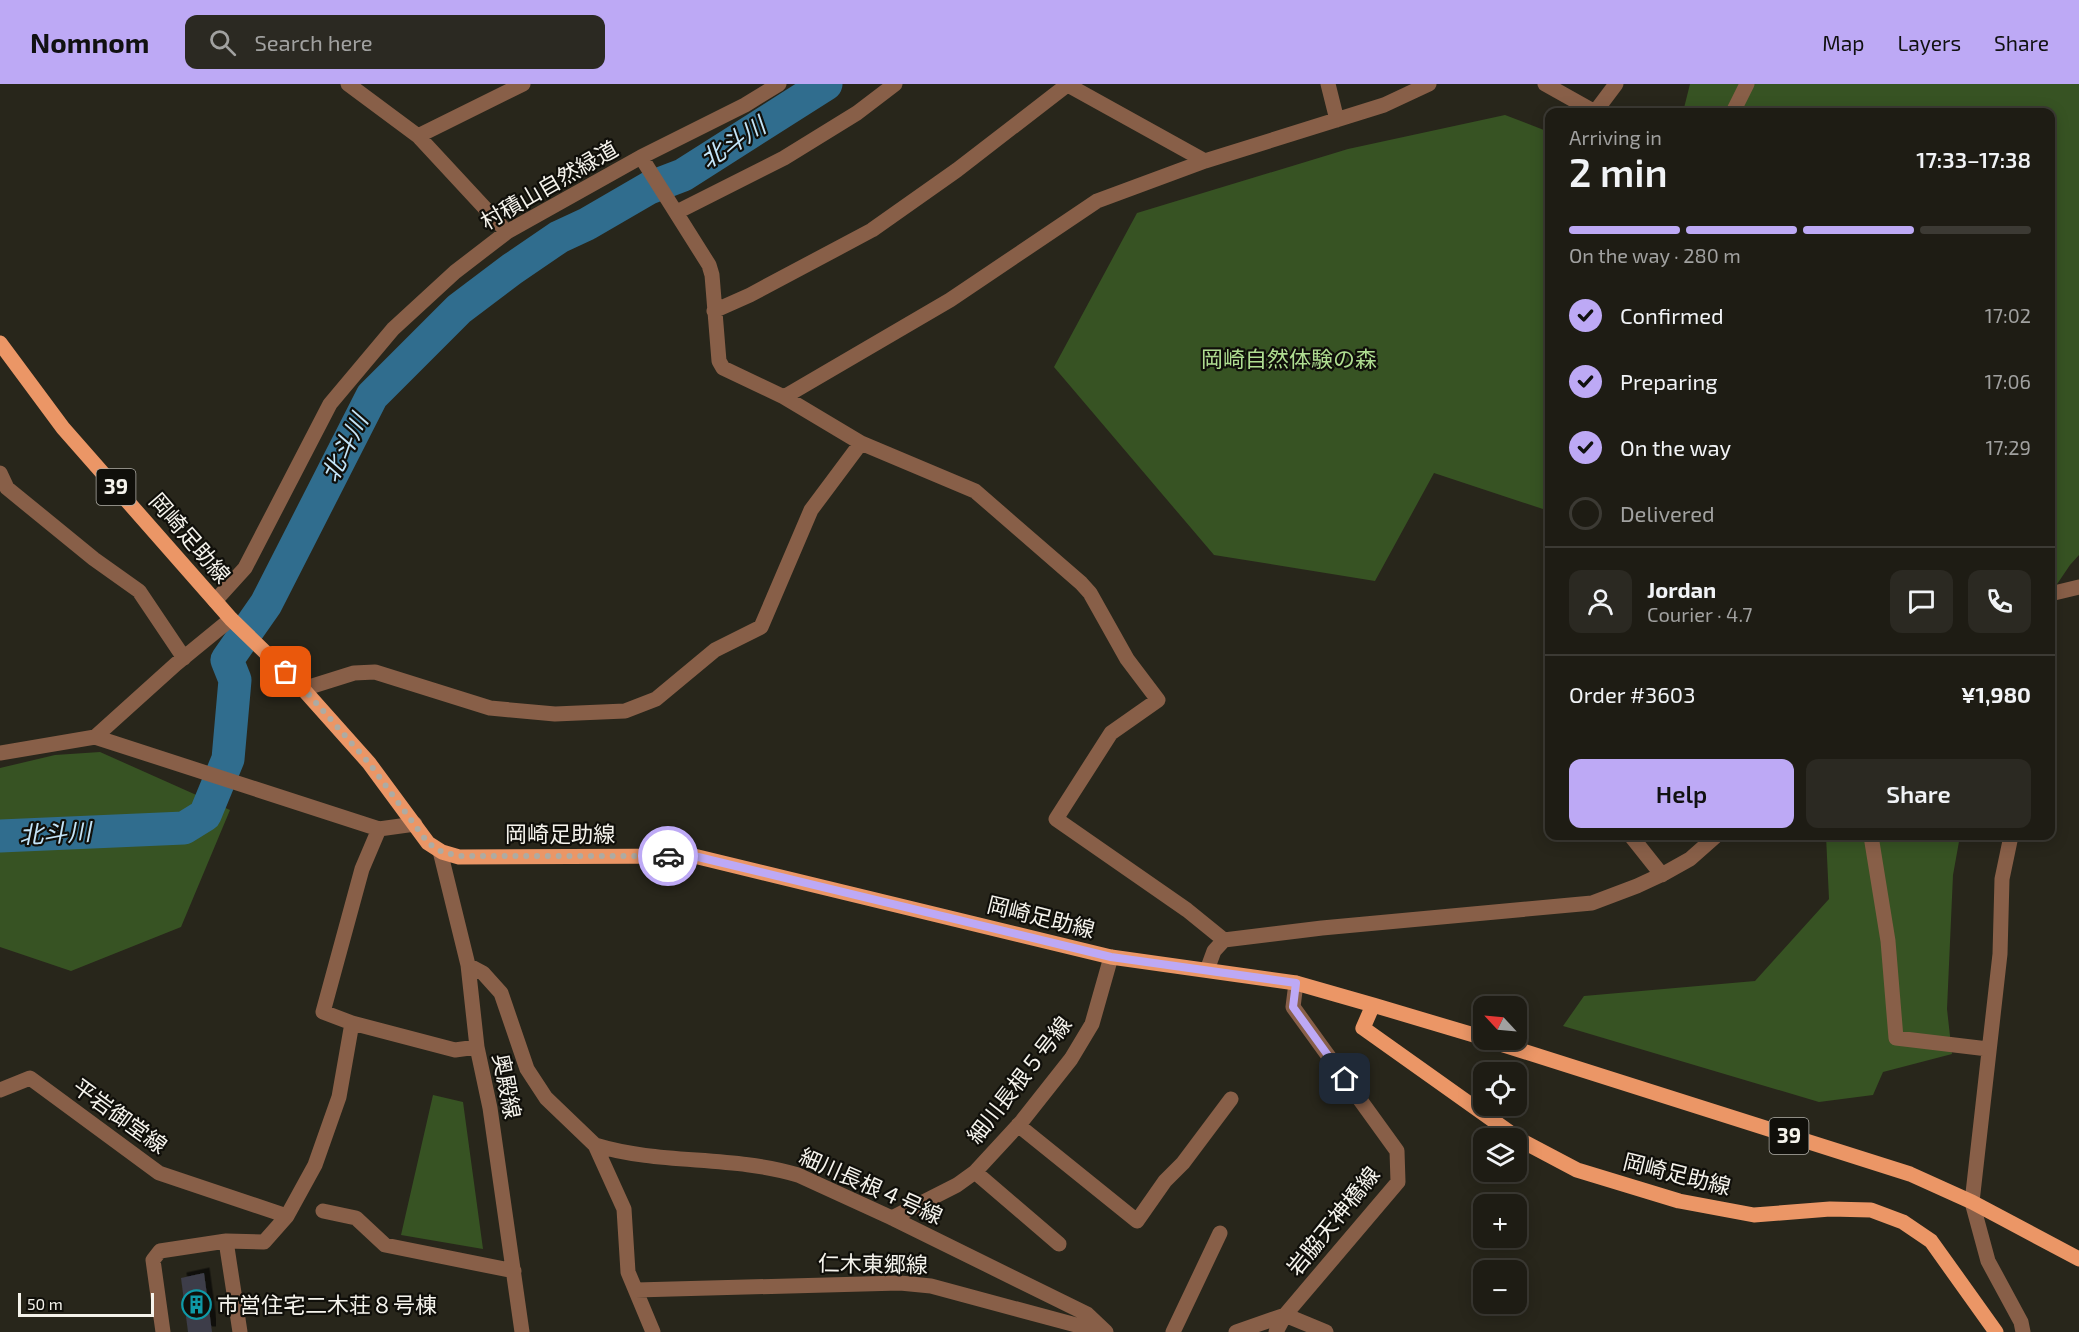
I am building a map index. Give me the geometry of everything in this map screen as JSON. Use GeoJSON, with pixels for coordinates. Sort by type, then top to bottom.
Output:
{"type":"FeatureCollection","features":[{"type":"Feature","properties":{"kind":"main road","name":"岡崎足助線"},"geometry":{"type":"LineString","coordinates":[[0,343],[63,428],[215,602],[303,688],[369,763],[428,843],[440,851],[459,856],[694,856],[1111,957],[1296,983],[1473,1035]]}},
{"type":"Feature","properties":{"kind":"main road","name":"岡崎足助線"},"geometry":{"type":"LineString","coordinates":[[1373,1005],[1363,1028],[1522,1141],[1576,1170],[1679,1201],[1754,1215],[1830,1209],[1871,1210],[1903,1222],[1931,1241],[1996,1332]]}},
{"type":"Feature","properties":{"kind":"main road","name":"39"},"geometry":{"type":"LineString","coordinates":[[1519,1050],[1910,1174],[1972,1202],[2079,1259]]}},
{"type":"Feature","properties":{"kind":"street"},"geometry":{"type":"LineString","coordinates":[[348,84],[418,136],[507,232]]}},
{"type":"Feature","properties":{"kind":"street"},"geometry":{"type":"LineString","coordinates":[[418,136],[523,84]]}},
{"type":"Feature","properties":{"kind":"street","name":"村積山自然緑道"},"geometry":{"type":"LineString","coordinates":[[215,602],[245,568],[330,404],[393,329],[454,272],[507,232],[644,162],[779,84]]}},
{"type":"Feature","properties":{"kind":"street"},"geometry":{"type":"LineString","coordinates":[[673,206],[784,158],[857,113],[895,84]]}},
{"type":"Feature","properties":{"kind":"street"},"geometry":{"type":"LineString","coordinates":[[714,311],[750,295],[872,230],[957,170],[1066,84],[1205,161]]}},
{"type":"Feature","properties":{"kind":"street"},"geometry":{"type":"LineString","coordinates":[[1328,84],[1337,120]]}},
{"type":"Feature","properties":{"kind":"street"},"geometry":{"type":"LineString","coordinates":[[784,397],[950,300],[1097,201],[1205,161],[1384,105],[1429,84]]}},
{"type":"Feature","properties":{"kind":"street"},"geometry":{"type":"LineString","coordinates":[[1545,84],[1589,108]]}},
{"type":"Feature","properties":{"kind":"street"},"geometry":{"type":"LineString","coordinates":[[1599,108],[1616,84]]}},
{"type":"Feature","properties":{"kind":"street"},"geometry":{"type":"LineString","coordinates":[[1735,108],[1747,84]]}},
{"type":"Feature","properties":{"kind":"street"},"geometry":{"type":"LineString","coordinates":[[644,162],[709,265],[712,275],[719,361],[723,368],[784,397],[861,443],[975,491],[1082,583],[1090,593],[1127,659],[1158,700],[1111,733],[1056,819],[1187,910],[1224,940]]}},
{"type":"Feature","properties":{"kind":"street"},"geometry":{"type":"LineString","coordinates":[[303,688],[354,673],[375,672],[490,708],[555,714],[625,711],[656,699],[716,650],[761,627],[811,510],[861,443]]}},
{"type":"Feature","properties":{"kind":"street"},"geometry":{"type":"LineString","coordinates":[[0,473],[3,491],[139,591],[184,658]]}},
{"type":"Feature","properties":{"kind":"street"},"geometry":{"type":"LineString","coordinates":[[2055,593],[2079,586]]}},
{"type":"Feature","properties":{"kind":"street"},"geometry":{"type":"LineString","coordinates":[[95,737],[184,658],[235,623]]}},
{"type":"Feature","properties":{"kind":"street"},"geometry":{"type":"LineString","coordinates":[[0,753],[95,737],[379,829],[415,824]]}},
{"type":"Feature","properties":{"kind":"street"},"geometry":{"type":"LineString","coordinates":[[379,829],[362,869],[323,1012],[352,1023],[455,1050],[477,1047]]}},
{"type":"Feature","properties":{"kind":"street"},"geometry":{"type":"LineString","coordinates":[[1634,840],[1662,875]]}},
{"type":"Feature","properties":{"kind":"street"},"geometry":{"type":"LineString","coordinates":[[1207,970],[1214,951],[1224,940],[1322,928],[1592,903],[1662,875],[1690,859],[1705,840]]}},
{"type":"Feature","properties":{"kind":"street"},"geometry":{"type":"LineString","coordinates":[[1872,840],[1888,941],[1896,1038],[1988,1049]]}},
{"type":"Feature","properties":{"kind":"street"},"geometry":{"type":"LineString","coordinates":[[2010,840],[2002,879],[2000,954],[1972,1202],[1988,1262],[2021,1322],[2023,1332]]}},
{"type":"Feature","properties":{"kind":"street","name":"奥殿線"},"geometry":{"type":"LineString","coordinates":[[440,851],[468,965],[477,1047],[490,1108],[522,1332]]}},
{"type":"Feature","properties":{"kind":"street","name":"細川長根５号線"},"geometry":{"type":"LineString","coordinates":[[892,1218],[957,1185],[975,1172],[1018,1125],[1071,1059],[1092,1024],[1111,957]]}},
{"type":"Feature","properties":{"kind":"street"},"geometry":{"type":"LineString","coordinates":[[468,965],[483,973],[501,993],[527,1069],[546,1098],[595,1145],[624,1209],[628,1272],[653,1332]]}},
{"type":"Feature","properties":{"kind":"street","name":"岩脇天神橋線"},"geometry":{"type":"LineString","coordinates":[[1276,1332],[1285,1315],[1398,1182],[1397,1151],[1293,1007],[1296,983]]}},
{"type":"Feature","properties":{"kind":"street"},"geometry":{"type":"LineString","coordinates":[[163,1332],[153,1260],[160,1251],[226,1241],[264,1242],[287,1215],[315,1165],[339,1097],[352,1023]]}},
{"type":"Feature","properties":{"kind":"street","name":"平岩御堂線"},"geometry":{"type":"LineString","coordinates":[[0,1090],[30,1078],[159,1173],[287,1215]]}},
{"type":"Feature","properties":{"kind":"street"},"geometry":{"type":"LineString","coordinates":[[1018,1125],[1137,1221],[1165,1181],[1184,1163],[1232,1099]]}},
{"type":"Feature","properties":{"kind":"street","name":"細川長根４号線"},"geometry":{"type":"LineString","coordinates":[[595,1145],[616,1152],[729,1162],[783,1170],[798,1175],[892,1218],[1087,1314],[1104,1332]]}},
{"type":"Feature","properties":{"kind":"street"},"geometry":{"type":"LineString","coordinates":[[975,1172],[1059,1245]]}},
{"type":"Feature","properties":{"kind":"street"},"geometry":{"type":"LineString","coordinates":[[323,1211],[356,1218],[385,1245],[514,1271]]}},
{"type":"Feature","properties":{"kind":"street"},"geometry":{"type":"LineString","coordinates":[[1173,1332],[1220,1233]]}},
{"type":"Feature","properties":{"kind":"street"},"geometry":{"type":"LineString","coordinates":[[226,1241],[240,1332]]}},
{"type":"Feature","properties":{"kind":"street","name":"仁木東郷線"},"geometry":{"type":"LineString","coordinates":[[636,1290],[900,1283],[931,1286],[1104,1332]]}},
{"type":"Feature","properties":{"kind":"street"},"geometry":{"type":"LineString","coordinates":[[1236,1332],[1285,1315],[1326,1332]]}},
{"type":"Feature","properties":{"kind":"green space"},"geometry":{"type":"Polygon","coordinates":[[[1690,84],[2079,84],[2079,555],[2055,587],[2055,108],[1684,108],[1690,84]]]}},
{"type":"Feature","properties":{"kind":"green space","name":"岡崎自然体験の森"},"geometry":{"type":"Polygon","coordinates":[[[1505,115],[1545,130],[1545,510],[1434,473],[1375,581],[1214,555],[1054,367],[1137,213],[1348,149],[1505,115]]]}},
{"type":"Feature","properties":{"kind":"green space"},"geometry":{"type":"Polygon","coordinates":[[[100,752],[230,810],[181,927],[71,971],[0,947],[0,768],[55,755],[100,752]]]}},
{"type":"Feature","properties":{"kind":"green space"},"geometry":{"type":"Polygon","coordinates":[[[1826,840],[1959,840],[1953,875],[1947,1009],[1952,1054],[1883,1072],[1873,1095],[1819,1102],[1563,1026],[1584,996],[1755,981],[1829,899],[1826,840]]]}},
{"type":"Feature","properties":{"kind":"green space"},"geometry":{"type":"Polygon","coordinates":[[[433,1095],[463,1102],[483,1249],[401,1235],[433,1095]]]}},
{"type":"Feature","properties":{"kind":"building","name":"市営住宅二木荘８号棟"},"geometry":{"type":"Polygon","coordinates":[[[204,1273],[212,1332],[188,1332],[181,1278],[204,1273]]]}},
{"type":"Feature","properties":{"kind":"waterway","name":"北斗川"},"geometry":{"type":"LineString","coordinates":[[0,836],[184,828],[205,815],[228,759],[235,680],[227,660],[266,604],[372,396],[459,309],[512,269],[559,237],[587,224],[649,188],[683,175],[826,84]]}},
{"type":"Feature","properties":{"kind":"way so far"},"geometry":{"type":"LineString","coordinates":[[286,672],[369,763],[428,843],[442,852],[459,856],[668,856]]}},
{"type":"Feature","properties":{"kind":"place","name":"市営住宅二木荘８号棟"},"geometry":{"type":"Point","coordinates":[196,1305]}},
{"type":"Feature","properties":{"kind":"route"},"geometry":{"type":"LineString","coordinates":[[668,856],[694,856],[1111,957],[1296,983],[1293,1007],[1345,1079]]}}]}
